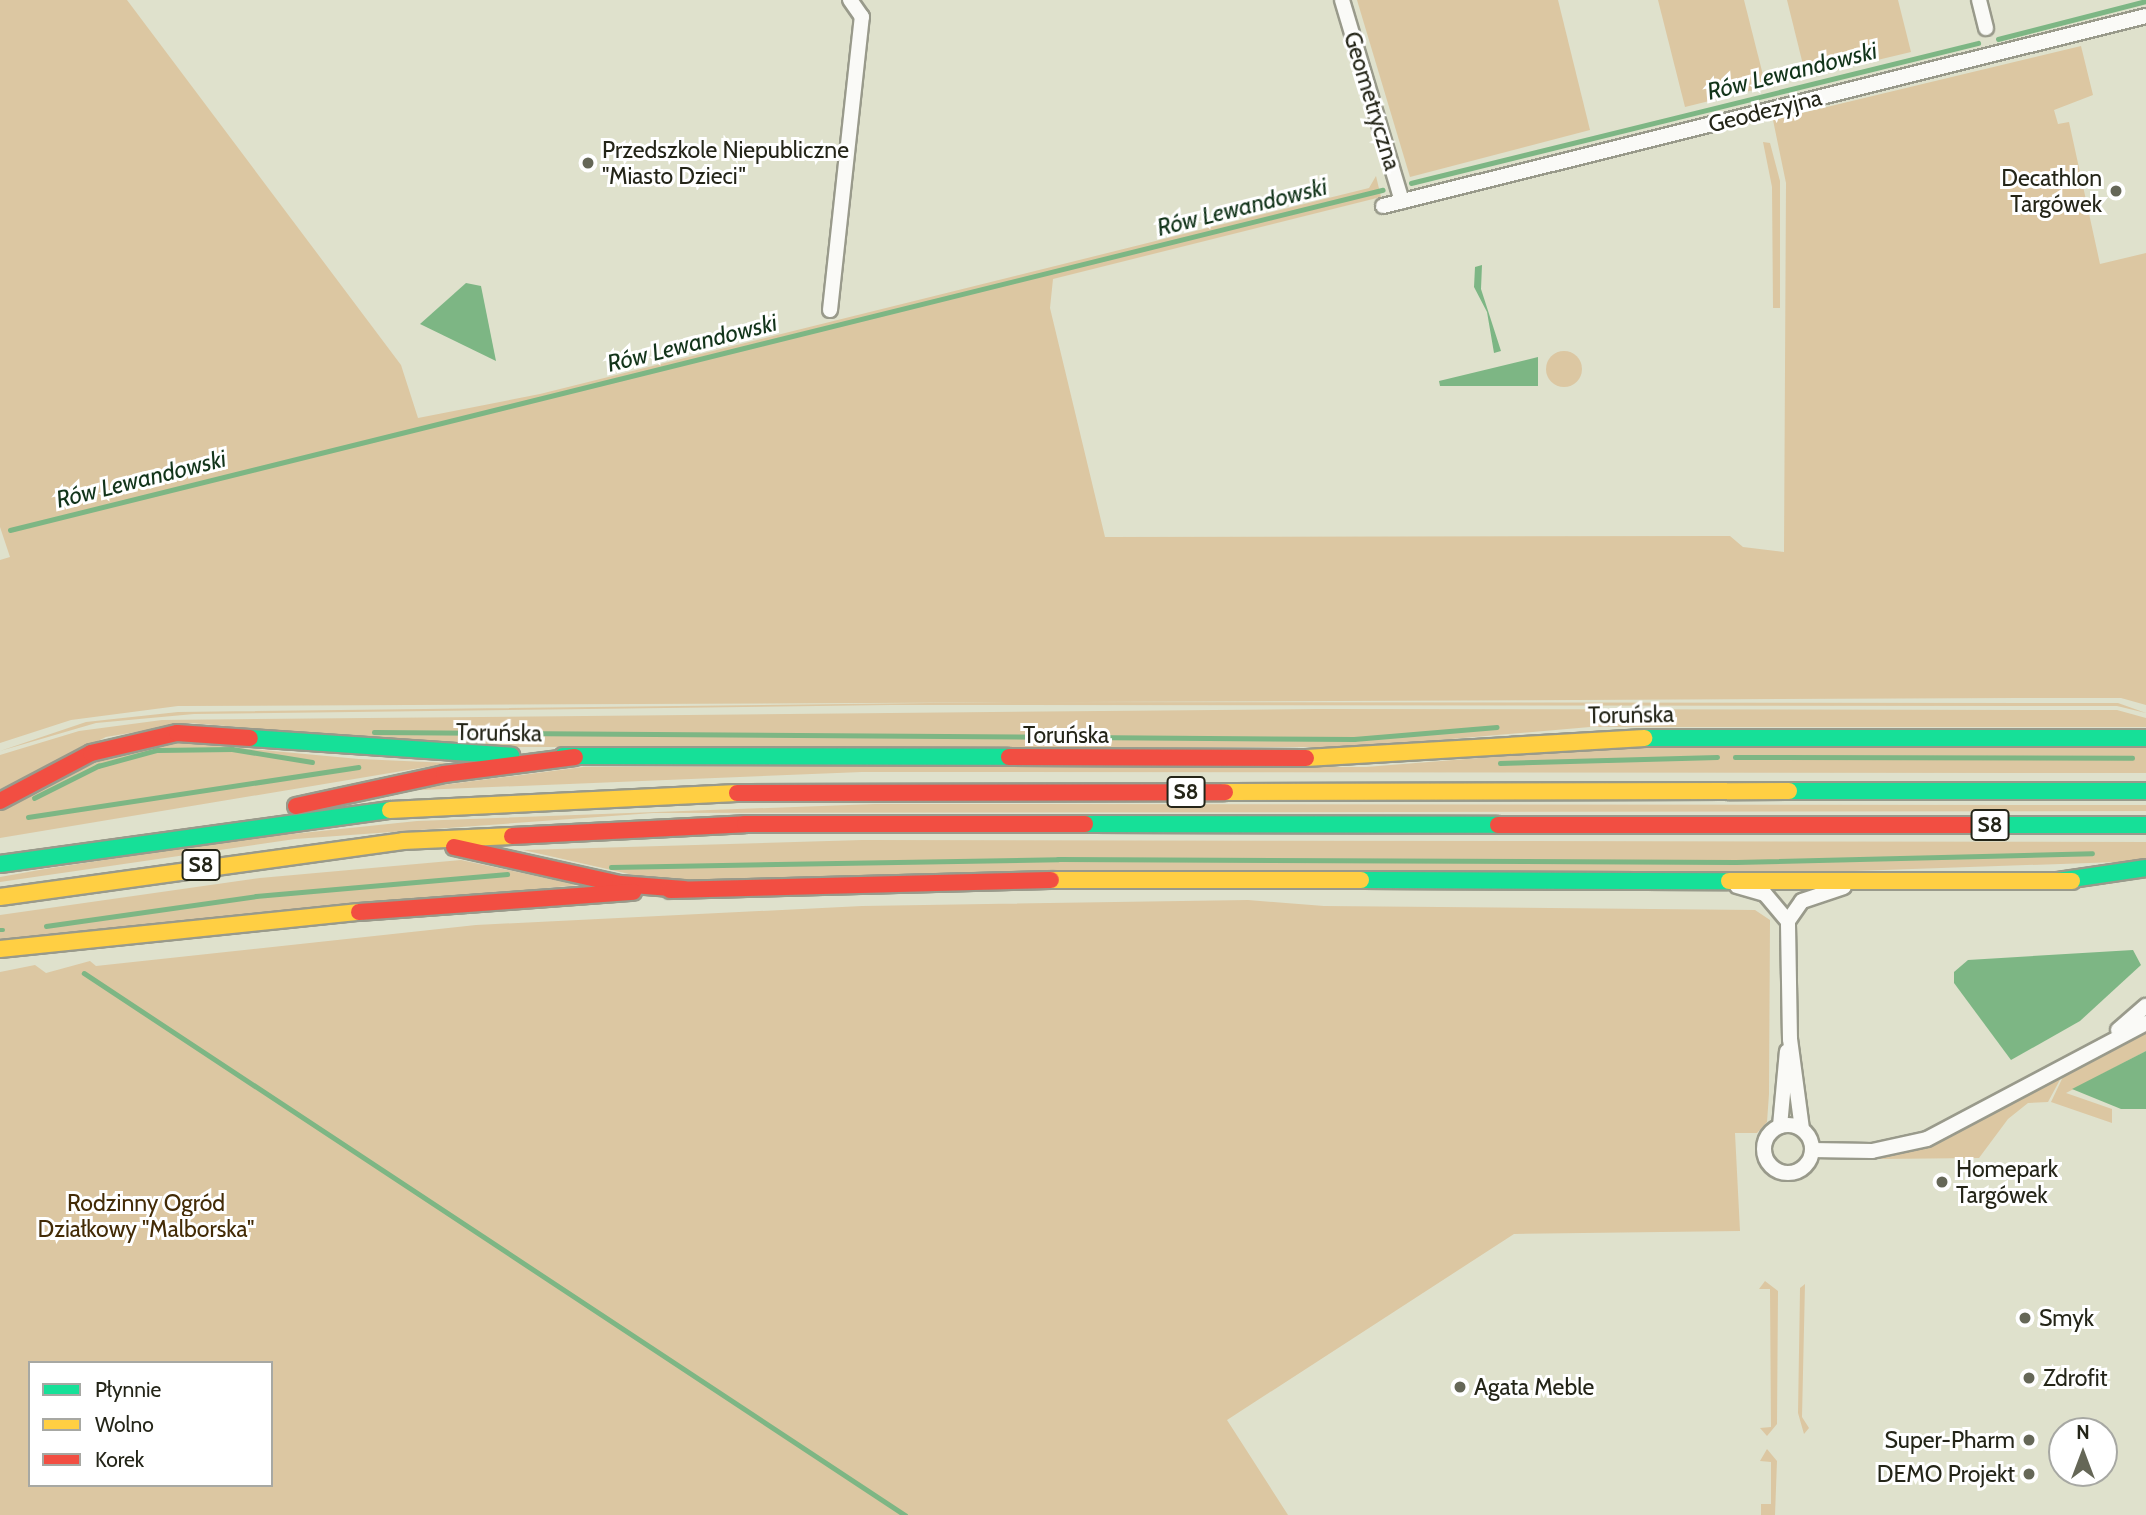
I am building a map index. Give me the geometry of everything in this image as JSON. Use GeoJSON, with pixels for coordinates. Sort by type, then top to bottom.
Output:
{"type":"FeatureCollection","features":[{"type":"Feature","properties":{"kind":"main road","name":"Toruńska"},"geometry":{"type":"LineString","coordinates":[[0,801],[91,753],[177,733],[382,752],[575,757],[1362,758],[1587,738],[2146,737]]}},
{"type":"Feature","properties":{"kind":"main road"},"geometry":{"type":"LineString","coordinates":[[228,827],[306,803],[444,774],[575,757]]}},
{"type":"Feature","properties":{"kind":"main road","name":"S8"},"geometry":{"type":"LineString","coordinates":[[0,863],[228,827],[395,808],[782,792],[2146,791]]}},
{"type":"Feature","properties":{"kind":"main road","name":"S8"},"geometry":{"type":"LineString","coordinates":[[0,897],[403,841],[745,824],[2146,825]]}},
{"type":"Feature","properties":{"kind":"main road"},"geometry":{"type":"LineString","coordinates":[[403,841],[527,860],[620,884],[684,889]]}},
{"type":"Feature","properties":{"kind":"main road"},"geometry":{"type":"LineString","coordinates":[[2057,881],[2146,867]]}},
{"type":"Feature","properties":{"kind":"main road"},"geometry":{"type":"LineString","coordinates":[[0,949],[385,909],[684,889],[965,880],[2146,881]]}},
{"type":"Feature","properties":{"kind":"street"},"geometry":{"type":"LineString","coordinates":[[830,310],[862,17],[850,0]]}},
{"type":"Feature","properties":{"kind":"street","name":"Geometryczna"},"geometry":{"type":"LineString","coordinates":[[1342,0],[1402,201]]}},
{"type":"Feature","properties":{"kind":"street"},"geometry":{"type":"LineString","coordinates":[[1979,0],[1986,28]]}},
{"type":"Feature","properties":{"kind":"street","name":"Geodezyjna"},"geometry":{"type":"LineString","coordinates":[[1383,206],[2146,16]]}},
{"type":"Feature","properties":{"kind":"street"},"geometry":{"type":"LineString","coordinates":[[1714,882],[1765,894],[1788,921]]}},
{"type":"Feature","properties":{"kind":"street"},"geometry":{"type":"LineString","coordinates":[[1812,1150],[1802,1129],[1790,1039],[1788,921],[1802,901],[1817,894],[1867,882]]}},
{"type":"Feature","properties":{"kind":"street"},"geometry":{"type":"LineString","coordinates":[[2107,1039],[2146,1006]]}},
{"type":"Feature","properties":{"kind":"street"},"geometry":{"type":"LineString","coordinates":[[1812,1150],[1872,1151],[1927,1139],[2107,1039],[2146,1023]]}},
{"type":"Feature","properties":{"kind":"street"},"geometry":{"type":"LineString","coordinates":[[1790,1039],[1780,1126],[1764,1146],[1774,1169],[1799,1171],[1812,1150]]}},
{"type":"Feature","properties":{"kind":"street"},"geometry":{"type":"LineString","coordinates":[[1780,1126],[1802,1129]]}},
{"type":"Feature","properties":{"kind":"green space"},"geometry":{"type":"Polygon","coordinates":[[[0,0],[127,0],[401,365],[418,418],[540,394],[1369,188],[1376,176],[1381,197],[1053,279],[1050,308],[1105,537],[1730,536],[1743,547],[1784,552],[1786,183],[1773,120],[2081,46],[2093,95],[2054,110],[2058,124],[2069,122],[2100,264],[2146,253],[2146,705],[2121,698],[2018,698],[178,706],[71,720],[0,743],[0,560],[10,557],[0,527],[0,0]]]}},
{"type":"Feature","properties":{"kind":"green space"},"geometry":{"type":"Polygon","coordinates":[[[1357,0],[1558,0],[1590,130],[1410,177],[1357,0]]]}},
{"type":"Feature","properties":{"kind":"green space"},"geometry":{"type":"Polygon","coordinates":[[[1658,0],[1744,0],[1766,87],[1685,107],[1658,0]]]}},
{"type":"Feature","properties":{"kind":"green space"},"geometry":{"type":"Polygon","coordinates":[[[1787,0],[1898,0],[1911,52],[1806,77],[1787,0]]]}},
{"type":"Feature","properties":{"kind":"green space"},"geometry":{"type":"Polygon","coordinates":[[[1763,142],[1770,143],[1780,181],[1780,308],[1773,308],[1772,187],[1763,142]]]}},
{"type":"Feature","properties":{"kind":"green space"},"geometry":{"type":"Polygon","coordinates":[[[1564,351],[1577,356],[1582,369],[1577,382],[1564,387],[1551,382],[1546,369],[1551,356],[1564,351]]]}},
{"type":"Feature","properties":{"kind":"green space"},"geometry":{"type":"Polygon","coordinates":[[[1014,702],[2118,703],[2146,713],[2117,706],[891,705],[194,714],[96,723],[0,751],[86,722],[178,712],[1014,702]]]}},
{"type":"Feature","properties":{"kind":"green space"},"geometry":{"type":"Polygon","coordinates":[[[1318,709],[2117,710],[2146,718],[2146,727],[1590,727],[1359,747],[474,747],[190,723],[106,737],[0,789],[0,755],[79,731],[162,720],[1318,709]]]}},
{"type":"Feature","properties":{"kind":"green space"},"geometry":{"type":"Polygon","coordinates":[[[174,742],[359,759],[450,763],[0,838],[0,811],[37,790],[117,753],[174,742]]]}},
{"type":"Feature","properties":{"kind":"green space"},"geometry":{"type":"Polygon","coordinates":[[[1615,747],[2146,748],[2146,773],[862,772],[396,791],[583,767],[1366,767],[1615,747]]]}},
{"type":"Feature","properties":{"kind":"green space"},"geometry":{"type":"Polygon","coordinates":[[[875,804],[2146,805],[2146,811],[653,813],[295,839],[0,882],[0,877],[236,840],[417,821],[875,804]]]}},
{"type":"Feature","properties":{"kind":"green space"},"geometry":{"type":"Polygon","coordinates":[[[862,840],[2146,842],[2146,861],[1797,873],[660,881],[523,850],[862,840]]]}},
{"type":"Feature","properties":{"kind":"green space"},"geometry":{"type":"Polygon","coordinates":[[[461,860],[578,885],[0,940],[0,915],[260,878],[461,860]]]}},
{"type":"Feature","properties":{"kind":"green space","name":"Rodzinny Ogród Działkowy \"Malborska\""},"geometry":{"type":"Polygon","coordinates":[[[1248,900],[1324,906],[1755,910],[1770,920],[1767,1122],[1757,1133],[1735,1133],[1740,1231],[1514,1234],[1227,1420],[1288,1515],[0,1515],[0,972],[35,965],[46,973],[90,961],[96,966],[476,925],[862,906],[1248,900]]]}},
{"type":"Feature","properties":{"kind":"green space"},"geometry":{"type":"Polygon","coordinates":[[[2146,1027],[2146,1051],[2066,1093],[2112,1109],[2112,1123],[2051,1102],[2071,1060],[2146,1027]]]}},
{"type":"Feature","properties":{"kind":"green space"},"geometry":{"type":"Polygon","coordinates":[[[2062,1076],[2048,1102],[2028,1103],[2008,1119],[1979,1158],[1877,1159],[1937,1144],[2062,1076]]]}},
{"type":"Feature","properties":{"kind":"green space"},"geometry":{"type":"Polygon","coordinates":[[[1765,1281],[1778,1291],[1777,1424],[1767,1436],[1760,1428],[1771,1427],[1770,1289],[1759,1289],[1765,1281]]]}},
{"type":"Feature","properties":{"kind":"green space"},"geometry":{"type":"Polygon","coordinates":[[[1805,1284],[1802,1417],[1809,1428],[1804,1434],[1798,1413],[1800,1288],[1805,1284]]]}},
{"type":"Feature","properties":{"kind":"green space"},"geometry":{"type":"Polygon","coordinates":[[[1767,1449],[1777,1461],[1775,1515],[1761,1515],[1761,1504],[1771,1504],[1771,1462],[1760,1461],[1767,1449]]]}},
{"type":"Feature","properties":{"kind":"shaded area"},"geometry":{"type":"Polygon","coordinates":[[[1482,265],[1481,289],[1501,351],[1494,353],[1487,312],[1474,287],[1475,267],[1482,265]]]}},
{"type":"Feature","properties":{"kind":"shaded area"},"geometry":{"type":"Polygon","coordinates":[[[466,283],[481,286],[496,361],[420,324],[466,283]]]}},
{"type":"Feature","properties":{"kind":"shaded area"},"geometry":{"type":"Polygon","coordinates":[[[1538,357],[1538,386],[1440,386],[1439,381],[1538,357]]]}},
{"type":"Feature","properties":{"kind":"shaded area"},"geometry":{"type":"Polygon","coordinates":[[[2133,950],[2141,965],[2080,1021],[2011,1060],[1954,983],[1954,972],[1968,960],[2133,950]]]}},
{"type":"Feature","properties":{"kind":"shaded area"},"geometry":{"type":"Polygon","coordinates":[[[2146,1051],[2146,1109],[2121,1109],[2072,1089],[2146,1051]]]}},
{"type":"Feature","properties":{"kind":"waterway","name":"Rów Lewandowski"},"geometry":{"type":"LineString","coordinates":[[1998,39],[2146,1]]}},
{"type":"Feature","properties":{"kind":"waterway","name":"Rów Lewandowski"},"geometry":{"type":"LineString","coordinates":[[1411,183],[1978,43]]}},
{"type":"Feature","properties":{"kind":"waterway","name":"Rów Lewandowski"},"geometry":{"type":"LineString","coordinates":[[10,530],[1382,190]]}},
{"type":"Feature","properties":{"kind":"waterway"},"geometry":{"type":"LineString","coordinates":[[374,732],[1354,739],[1496,727]]}},
{"type":"Feature","properties":{"kind":"waterway"},"geometry":{"type":"LineString","coordinates":[[34,798],[98,766],[157,750],[232,749],[312,762]]}},
{"type":"Feature","properties":{"kind":"waterway"},"geometry":{"type":"LineString","coordinates":[[1500,763],[1717,757]]}},
{"type":"Feature","properties":{"kind":"waterway"},"geometry":{"type":"LineString","coordinates":[[1735,757],[2132,758]]}},
{"type":"Feature","properties":{"kind":"waterway"},"geometry":{"type":"LineString","coordinates":[[28,817],[358,767]]}},
{"type":"Feature","properties":{"kind":"waterway"},"geometry":{"type":"LineString","coordinates":[[611,867],[1058,859],[1736,862],[2092,853]]}},
{"type":"Feature","properties":{"kind":"waterway"},"geometry":{"type":"LineString","coordinates":[[46,926],[256,896],[507,874]]}},
{"type":"Feature","properties":{"kind":"waterway"},"geometry":{"type":"LineString","coordinates":[[84,973],[905,1515]]}},
{"type":"Feature","properties":{"kind":"traffic: fast"},"geometry":{"type":"LineString","coordinates":[[250,738],[511,756]]}},
{"type":"Feature","properties":{"kind":"traffic: fast"},"geometry":{"type":"LineString","coordinates":[[1644,738],[2146,738]]}},
{"type":"Feature","properties":{"kind":"traffic: fast"},"geometry":{"type":"LineString","coordinates":[[563,756],[1009,757]]}},
{"type":"Feature","properties":{"kind":"traffic: fast"},"geometry":{"type":"LineString","coordinates":[[1789,791],[2146,791]]}},
{"type":"Feature","properties":{"kind":"traffic: fast"},"geometry":{"type":"LineString","coordinates":[[0,864],[390,810]]}},
{"type":"Feature","properties":{"kind":"traffic: fast"},"geometry":{"type":"LineString","coordinates":[[1085,824],[1498,825]]}},
{"type":"Feature","properties":{"kind":"traffic: fast"},"geometry":{"type":"LineString","coordinates":[[1991,825],[2146,825]]}},
{"type":"Feature","properties":{"kind":"traffic: fast"},"geometry":{"type":"LineString","coordinates":[[2058,881],[2146,868]]}},
{"type":"Feature","properties":{"kind":"traffic: fast"},"geometry":{"type":"LineString","coordinates":[[1361,880],[1729,881]]}},
{"type":"Feature","properties":{"kind":"traffic: slow"},"geometry":{"type":"LineString","coordinates":[[1306,758],[1644,738]]}},
{"type":"Feature","properties":{"kind":"traffic: slow"},"geometry":{"type":"LineString","coordinates":[[1225,792],[1789,791]]}},
{"type":"Feature","properties":{"kind":"traffic: slow"},"geometry":{"type":"LineString","coordinates":[[390,810],[737,793]]}},
{"type":"Feature","properties":{"kind":"traffic: slow"},"geometry":{"type":"LineString","coordinates":[[0,897],[403,841],[512,836]]}},
{"type":"Feature","properties":{"kind":"traffic: slow"},"geometry":{"type":"LineString","coordinates":[[1051,880],[1361,880]]}},
{"type":"Feature","properties":{"kind":"traffic: slow"},"geometry":{"type":"LineString","coordinates":[[1729,881],[2072,881]]}},
{"type":"Feature","properties":{"kind":"traffic: slow"},"geometry":{"type":"LineString","coordinates":[[0,949],[359,912]]}},
{"type":"Feature","properties":{"kind":"traffic: jam"},"geometry":{"type":"LineString","coordinates":[[0,801],[91,753],[177,733],[250,738]]}},
{"type":"Feature","properties":{"kind":"traffic: jam"},"geometry":{"type":"LineString","coordinates":[[296,806],[444,774],[575,757]]}},
{"type":"Feature","properties":{"kind":"traffic: jam"},"geometry":{"type":"LineString","coordinates":[[1009,757],[1306,758]]}},
{"type":"Feature","properties":{"kind":"traffic: jam"},"geometry":{"type":"LineString","coordinates":[[737,793],[1225,792]]}},
{"type":"Feature","properties":{"kind":"traffic: jam"},"geometry":{"type":"LineString","coordinates":[[512,836],[745,824],[1085,824]]}},
{"type":"Feature","properties":{"kind":"traffic: jam"},"geometry":{"type":"LineString","coordinates":[[1498,825],[1991,825]]}},
{"type":"Feature","properties":{"kind":"traffic: jam"},"geometry":{"type":"LineString","coordinates":[[454,847],[620,884],[684,889]]}},
{"type":"Feature","properties":{"kind":"traffic: jam"},"geometry":{"type":"LineString","coordinates":[[670,890],[1051,880]]}},
{"type":"Feature","properties":{"kind":"traffic: jam"},"geometry":{"type":"LineString","coordinates":[[359,912],[633,892]]}},
{"type":"Feature","properties":{"kind":"place","name":"Przedszkole Niepubliczne \"Miasto Dzieci\""},"geometry":{"type":"Point","coordinates":[588,163]}},
{"type":"Feature","properties":{"kind":"place","name":"Decathlon Targówek"},"geometry":{"type":"Point","coordinates":[2116,191]}},
{"type":"Feature","properties":{"kind":"place","name":"Homepark Targówek"},"geometry":{"type":"Point","coordinates":[1942,1182]}},
{"type":"Feature","properties":{"kind":"place","name":"Smyk"},"geometry":{"type":"Point","coordinates":[2025,1318]}},
{"type":"Feature","properties":{"kind":"place","name":"Zdrofit"},"geometry":{"type":"Point","coordinates":[2029,1378]}},
{"type":"Feature","properties":{"kind":"place","name":"Agata Meble"},"geometry":{"type":"Point","coordinates":[1460,1387]}},
{"type":"Feature","properties":{"kind":"place","name":"Super-Pharm"},"geometry":{"type":"Point","coordinates":[2029,1440]}},
{"type":"Feature","properties":{"kind":"place","name":"DEMO Projekt"},"geometry":{"type":"Point","coordinates":[2029,1474]}}]}
